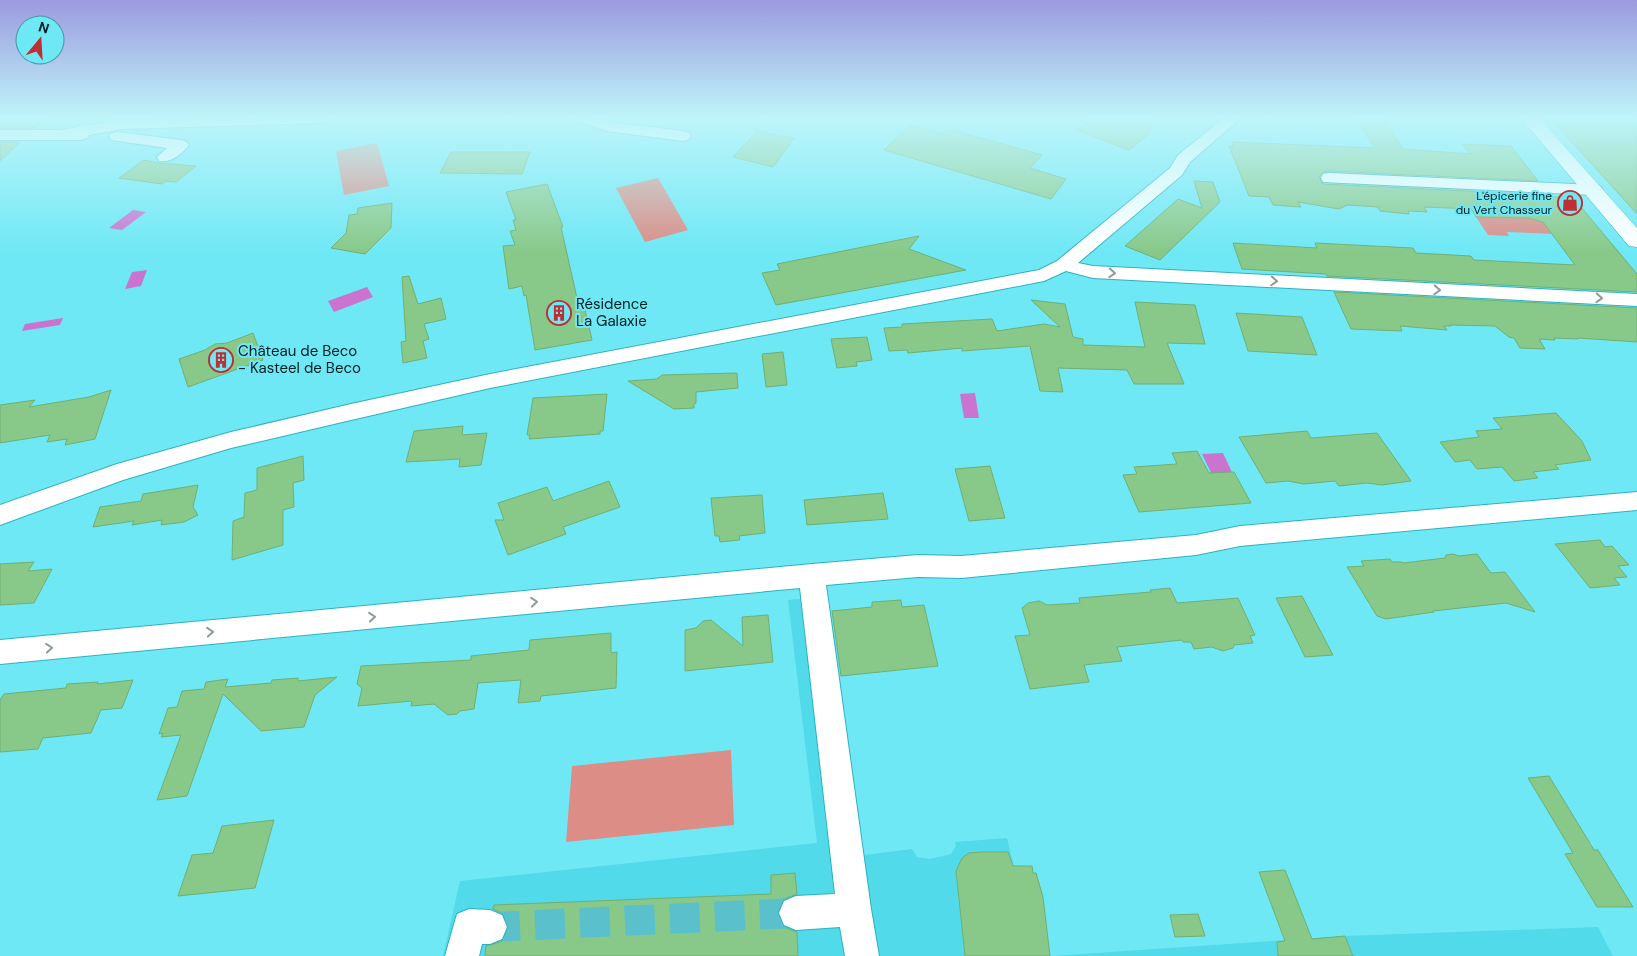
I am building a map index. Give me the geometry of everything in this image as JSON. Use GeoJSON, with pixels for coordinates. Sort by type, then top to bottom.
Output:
{"type":"FeatureCollection","features":[{"type":"Feature","properties":{"kind":"main road"},"geometry":{"type":"LineString","coordinates":[[1570,163],[1637,241]]}},
{"type":"Feature","properties":{"kind":"street"},"geometry":{"type":"LineString","coordinates":[[0,515],[117,473],[231,440],[490,381],[1044,275],[1064,265],[1176,171],[1182,163]]}},
{"type":"Feature","properties":{"kind":"street"},"geometry":{"type":"LineString","coordinates":[[1329,178],[1594,190]]}},
{"type":"Feature","properties":{"kind":"street"},"geometry":{"type":"LineString","coordinates":[[1064,265],[1093,272],[1637,300]]}},
{"type":"Feature","properties":{"kind":"street"},"geometry":{"type":"LineString","coordinates":[[0,652],[918,566],[961,567],[1196,545],[1240,536],[1637,501]]}},
{"type":"Feature","properties":{"kind":"street"},"geometry":{"type":"LineString","coordinates":[[812,576],[854,909],[862,956]]}},
{"type":"Feature","properties":{"kind":"street"},"geometry":{"type":"LineString","coordinates":[[796,913],[854,909]]}},
{"type":"Feature","properties":{"kind":"street"},"geometry":{"type":"LineString","coordinates":[[462,956],[469,926],[490,927]]}},
{"type":"Feature","properties":{"kind":"shaded area"},"geometry":{"type":"Polygon","coordinates":[[[338,163],[382,163],[389,186],[344,195],[338,163]]]}},
{"type":"Feature","properties":{"kind":"shaded area"},"geometry":{"type":"Polygon","coordinates":[[[658,178],[688,230],[645,242],[616,188],[658,178]]]}},
{"type":"Feature","properties":{"kind":"shaded area"},"geometry":{"type":"Polygon","coordinates":[[[133,210],[146,212],[122,230],[109,228],[133,210]]]}},
{"type":"Feature","properties":{"kind":"shaded area"},"geometry":{"type":"Polygon","coordinates":[[[1476,217],[1526,217],[1546,222],[1555,234],[1507,232],[1509,236],[1488,235],[1476,217]]]}},
{"type":"Feature","properties":{"kind":"shaded area"},"geometry":{"type":"Polygon","coordinates":[[[147,270],[141,286],[125,289],[132,272],[147,270]]]}},
{"type":"Feature","properties":{"kind":"shaded area"},"geometry":{"type":"Polygon","coordinates":[[[367,287],[373,297],[334,312],[328,301],[367,287]]]}},
{"type":"Feature","properties":{"kind":"shaded area"},"geometry":{"type":"Polygon","coordinates":[[[63,318],[60,325],[22,331],[25,324],[63,318]]]}},
{"type":"Feature","properties":{"kind":"shaded area"},"geometry":{"type":"Polygon","coordinates":[[[975,393],[979,418],[964,418],[960,394],[975,393]]]}},
{"type":"Feature","properties":{"kind":"shaded area"},"geometry":{"type":"Polygon","coordinates":[[[1223,453],[1236,481],[1216,483],[1202,454],[1223,453]]]}},
{"type":"Feature","properties":{"kind":"shaded area"},"geometry":{"type":"Polygon","coordinates":[[[820,597],[857,856],[912,849],[917,857],[930,859],[951,854],[956,846],[955,842],[1007,838],[1017,879],[1029,956],[443,956],[460,881],[817,843],[788,600],[820,597]]]}},
{"type":"Feature","properties":{"kind":"shaded area"},"geometry":{"type":"Polygon","coordinates":[[[731,750],[734,825],[566,842],[572,766],[731,750]]]}},
{"type":"Feature","properties":{"kind":"shaded area"},"geometry":{"type":"Polygon","coordinates":[[[1598,927],[1613,956],[1052,956],[1345,936],[1598,927]]]}},
{"type":"Feature","properties":{"kind":"building"},"geometry":{"type":"Polygon","coordinates":[[[140,163],[196,166],[176,182],[166,181],[162,184],[119,178],[140,163]]]}},
{"type":"Feature","properties":{"kind":"building"},"geometry":{"type":"Polygon","coordinates":[[[445,163],[526,163],[522,174],[440,173],[445,163]]]}},
{"type":"Feature","properties":{"kind":"building"},"geometry":{"type":"Polygon","coordinates":[[[755,163],[776,163],[773,167],[755,163]]]}},
{"type":"Feature","properties":{"kind":"building"},"geometry":{"type":"Polygon","coordinates":[[[927,163],[1035,163],[1030,168],[1066,179],[1051,199],[927,163]]]}},
{"type":"Feature","properties":{"kind":"building"},"geometry":{"type":"Polygon","coordinates":[[[1236,163],[1524,163],[1538,181],[1329,171],[1323,172],[1319,177],[1323,184],[1568,197],[1576,201],[1637,274],[1637,292],[1327,276],[1326,274],[1242,269],[1233,243],[1317,248],[1315,243],[1413,248],[1416,253],[1471,256],[1474,260],[1575,265],[1543,222],[1529,218],[1476,217],[1471,209],[1424,207],[1427,212],[1408,211],[1409,214],[1380,211],[1378,207],[1347,205],[1339,209],[1298,202],[1301,207],[1273,205],[1269,197],[1249,196],[1236,163]]]}},
{"type":"Feature","properties":{"kind":"building"},"geometry":{"type":"Polygon","coordinates":[[[1590,163],[1637,163],[1637,214],[1590,163]]]}},
{"type":"Feature","properties":{"kind":"building"},"geometry":{"type":"Polygon","coordinates":[[[1194,181],[1213,182],[1220,202],[1160,260],[1125,246],[1178,199],[1202,208],[1194,181]]]}},
{"type":"Feature","properties":{"kind":"building"},"geometry":{"type":"Polygon","coordinates":[[[547,184],[563,227],[561,227],[577,298],[582,297],[592,340],[535,350],[526,295],[524,296],[522,286],[509,289],[503,246],[515,245],[510,231],[516,230],[513,220],[516,220],[506,192],[547,184]]]}},
{"type":"Feature","properties":{"kind":"building"},"geometry":{"type":"Polygon","coordinates":[[[392,203],[391,228],[365,254],[331,248],[346,233],[349,215],[357,214],[358,208],[392,203]]]}},
{"type":"Feature","properties":{"kind":"building"},"geometry":{"type":"Polygon","coordinates":[[[919,236],[909,249],[966,270],[776,305],[762,273],[780,270],[777,264],[919,236]]]}},
{"type":"Feature","properties":{"kind":"building"},"geometry":{"type":"Polygon","coordinates":[[[409,276],[418,304],[441,298],[446,319],[424,324],[429,339],[423,341],[427,358],[403,363],[401,342],[406,341],[402,277],[409,276]]]}},
{"type":"Feature","properties":{"kind":"building"},"geometry":{"type":"Polygon","coordinates":[[[1334,292],[1637,308],[1637,342],[1554,338],[1555,340],[1539,339],[1545,349],[1520,348],[1514,338],[1509,337],[1495,326],[1444,326],[1447,330],[1400,326],[1402,331],[1351,329],[1334,292]]]}},
{"type":"Feature","properties":{"kind":"building"},"geometry":{"type":"Polygon","coordinates":[[[1031,300],[1065,304],[1073,337],[1083,339],[1083,345],[1145,347],[1135,302],[1195,305],[1205,344],[1167,343],[1184,384],[1134,384],[1127,370],[1058,368],[1063,392],[1040,391],[1030,346],[962,351],[962,348],[908,353],[907,350],[889,351],[884,328],[902,327],[902,324],[992,319],[997,331],[1044,324],[1060,327],[1031,300]]]}},
{"type":"Feature","properties":{"kind":"building"},"geometry":{"type":"Polygon","coordinates":[[[1236,313],[1302,317],[1317,355],[1248,351],[1236,313]]]}},
{"type":"Feature","properties":{"kind":"building","name":"Château de Beco - Kasteel de Beco"},"geometry":{"type":"Polygon","coordinates":[[[253,333],[263,360],[188,387],[179,359],[205,350],[215,344],[227,343],[253,333]]]}},
{"type":"Feature","properties":{"kind":"building"},"geometry":{"type":"Polygon","coordinates":[[[867,337],[872,360],[856,362],[857,366],[837,368],[831,339],[867,337]]]}},
{"type":"Feature","properties":{"kind":"building"},"geometry":{"type":"Polygon","coordinates":[[[783,352],[787,385],[766,387],[762,354],[783,352]]]}},
{"type":"Feature","properties":{"kind":"building"},"geometry":{"type":"Polygon","coordinates":[[[737,373],[738,388],[696,392],[694,408],[674,409],[628,381],[657,379],[662,375],[737,373]]]}},
{"type":"Feature","properties":{"kind":"building"},"geometry":{"type":"Polygon","coordinates":[[[111,390],[95,439],[65,445],[67,439],[47,442],[50,435],[0,443],[0,405],[35,400],[29,407],[89,397],[111,390]]]}},
{"type":"Feature","properties":{"kind":"building"},"geometry":{"type":"Polygon","coordinates":[[[607,394],[603,431],[600,431],[600,434],[529,439],[530,435],[527,435],[533,398],[607,394]]]}},
{"type":"Feature","properties":{"kind":"building"},"geometry":{"type":"Polygon","coordinates":[[[1556,413],[1582,441],[1591,460],[1555,465],[1559,469],[1533,472],[1538,478],[1514,481],[1502,467],[1477,469],[1470,460],[1455,462],[1440,442],[1479,437],[1476,431],[1502,429],[1493,418],[1556,413]]]}},
{"type":"Feature","properties":{"kind":"building"},"geometry":{"type":"Polygon","coordinates":[[[463,426],[462,435],[487,433],[481,465],[459,467],[460,459],[406,462],[414,431],[463,426]]]}},
{"type":"Feature","properties":{"kind":"building"},"geometry":{"type":"Polygon","coordinates":[[[1307,431],[1311,438],[1377,433],[1411,481],[1382,485],[1367,483],[1339,486],[1335,481],[1304,484],[1288,481],[1266,483],[1239,437],[1307,431]]]}},
{"type":"Feature","properties":{"kind":"building"},"geometry":{"type":"Polygon","coordinates":[[[1197,451],[1209,473],[1234,472],[1251,503],[1139,512],[1123,475],[1137,474],[1134,467],[1177,464],[1172,453],[1197,451]]]}},
{"type":"Feature","properties":{"kind":"building"},"geometry":{"type":"Polygon","coordinates":[[[303,456],[304,480],[293,483],[294,507],[283,510],[283,545],[232,560],[233,521],[244,517],[245,493],[257,490],[257,468],[303,456]]]}},
{"type":"Feature","properties":{"kind":"building"},"geometry":{"type":"Polygon","coordinates":[[[990,466],[1005,518],[969,521],[955,469],[990,466]]]}},
{"type":"Feature","properties":{"kind":"building"},"geometry":{"type":"Polygon","coordinates":[[[609,481],[620,507],[563,527],[566,534],[508,555],[495,520],[504,520],[498,503],[547,487],[553,501],[609,481]]]}},
{"type":"Feature","properties":{"kind":"building"},"geometry":{"type":"Polygon","coordinates":[[[198,485],[193,507],[198,515],[184,522],[161,525],[162,520],[132,525],[134,521],[93,527],[100,507],[141,501],[143,494],[198,485]]]}},
{"type":"Feature","properties":{"kind":"building"},"geometry":{"type":"Polygon","coordinates":[[[883,493],[888,519],[807,525],[804,500],[883,493]]]}},
{"type":"Feature","properties":{"kind":"building"},"geometry":{"type":"Polygon","coordinates":[[[762,495],[765,533],[739,536],[740,540],[720,542],[719,536],[715,536],[711,498],[762,495]]]}},
{"type":"Feature","properties":{"kind":"building"},"geometry":{"type":"Polygon","coordinates":[[[1600,540],[1605,547],[1612,546],[1629,565],[1618,566],[1627,577],[1614,578],[1620,585],[1590,588],[1555,544],[1600,540]]]}},
{"type":"Feature","properties":{"kind":"building"},"geometry":{"type":"Polygon","coordinates":[[[1453,554],[1459,556],[1477,554],[1491,573],[1505,572],[1535,612],[1506,603],[1433,611],[1386,619],[1377,616],[1347,567],[1364,566],[1361,561],[1390,559],[1392,562],[1403,563],[1445,558],[1446,555],[1453,554]]]}},
{"type":"Feature","properties":{"kind":"building"},"geometry":{"type":"Polygon","coordinates":[[[34,562],[28,571],[52,569],[34,603],[0,605],[0,564],[34,562]]]}},
{"type":"Feature","properties":{"kind":"building"},"geometry":{"type":"Polygon","coordinates":[[[1170,588],[1177,603],[1238,598],[1255,635],[1250,636],[1253,643],[1234,645],[1233,648],[1223,651],[1212,647],[1194,649],[1191,642],[1183,642],[1182,640],[1117,647],[1122,661],[1084,665],[1089,682],[1030,689],[1015,636],[1030,635],[1022,608],[1028,603],[1039,601],[1047,605],[1080,603],[1079,598],[1151,592],[1150,590],[1170,588]]]}},
{"type":"Feature","properties":{"kind":"building"},"geometry":{"type":"Polygon","coordinates":[[[1302,596],[1333,655],[1305,657],[1276,598],[1302,596]]]}},
{"type":"Feature","properties":{"kind":"building"},"geometry":{"type":"Polygon","coordinates":[[[901,600],[902,607],[924,605],[938,666],[841,676],[832,611],[872,607],[872,602],[901,600]]]}},
{"type":"Feature","properties":{"kind":"building"},"geometry":{"type":"Polygon","coordinates":[[[768,615],[773,662],[685,671],[685,630],[696,628],[703,621],[711,620],[743,646],[742,617],[768,615]]]}},
{"type":"Feature","properties":{"kind":"building"},"geometry":{"type":"Polygon","coordinates":[[[611,633],[611,653],[617,652],[616,688],[541,696],[540,701],[518,703],[521,680],[478,683],[474,709],[448,715],[434,704],[411,706],[412,701],[358,706],[362,688],[357,684],[361,666],[471,660],[471,656],[529,650],[530,640],[611,633]]]}},
{"type":"Feature","properties":{"kind":"building"},"geometry":{"type":"Polygon","coordinates":[[[337,677],[315,695],[304,727],[261,731],[223,694],[187,796],[157,800],[181,735],[161,737],[163,733],[159,734],[168,708],[177,707],[182,691],[204,689],[206,682],[228,679],[225,687],[271,683],[272,680],[298,678],[298,681],[337,677]]]}},
{"type":"Feature","properties":{"kind":"building"},"geometry":{"type":"Polygon","coordinates":[[[133,680],[122,708],[101,710],[91,733],[43,738],[38,749],[0,752],[0,700],[4,694],[66,688],[67,684],[98,682],[97,684],[133,680]]]}},
{"type":"Feature","properties":{"kind":"building"},"geometry":{"type":"Polygon","coordinates":[[[1549,776],[1594,850],[1598,850],[1633,907],[1597,907],[1565,854],[1573,853],[1528,778],[1549,776]]]}},
{"type":"Feature","properties":{"kind":"building"},"geometry":{"type":"Polygon","coordinates":[[[274,820],[255,888],[178,896],[192,855],[213,853],[222,826],[274,820]]]}},
{"type":"Feature","properties":{"kind":"building"},"geometry":{"type":"Polygon","coordinates":[[[1008,852],[1013,866],[1032,866],[1043,897],[1050,956],[965,956],[956,871],[962,858],[969,853],[1008,852]]]}},
{"type":"Feature","properties":{"kind":"building"},"geometry":{"type":"Polygon","coordinates":[[[1285,870],[1312,939],[1345,936],[1353,956],[1278,956],[1277,942],[1285,941],[1259,872],[1285,870]]]}},
{"type":"Feature","properties":{"kind":"building"},"geometry":{"type":"Polygon","coordinates":[[[795,873],[797,894],[782,900],[777,914],[783,927],[797,932],[798,956],[485,956],[486,946],[503,941],[509,928],[504,914],[493,909],[494,905],[771,894],[771,875],[795,873]]]}},
{"type":"Feature","properties":{"kind":"building"},"geometry":{"type":"Polygon","coordinates":[[[1198,914],[1205,936],[1175,937],[1170,915],[1198,914]]]}},
{"type":"Feature","properties":{"kind":"tunnel"},"geometry":{"type":"LineString","coordinates":[[490,927],[796,913]]}},
{"type":"Feature","properties":{"kind":"place","name":"L'épicerie fine du Vert Chasseur"},"geometry":{"type":"Point","coordinates":[1570,203]}},
{"type":"Feature","properties":{"kind":"place","name":"Résidence La Galaxie"},"geometry":{"type":"Point","coordinates":[559,313]}},
{"type":"Feature","properties":{"kind":"place","name":"Château de Beco - Kasteel de Beco"},"geometry":{"type":"Point","coordinates":[221,360]}}]}
